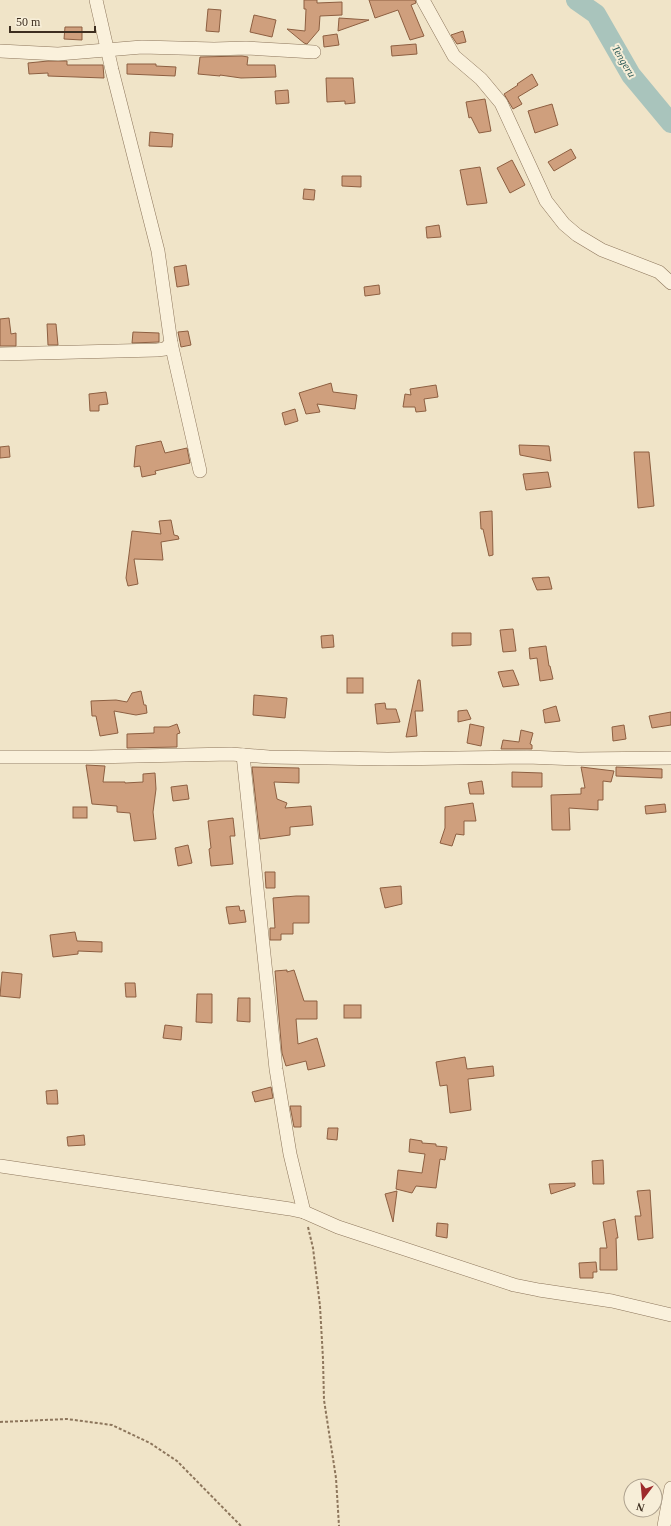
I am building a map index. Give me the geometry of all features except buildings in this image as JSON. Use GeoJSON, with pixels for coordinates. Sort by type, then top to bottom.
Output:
{"type":"FeatureCollection","features":[{"type":"Feature","properties":{"kind":"street"},"geometry":{"type":"LineString","coordinates":[[96,0],[158,251],[171,343],[200,471]]}},
{"type":"Feature","properties":{"kind":"street"},"geometry":{"type":"LineString","coordinates":[[423,0],[454,56],[481,79],[501,103],[546,201],[564,224],[577,235],[602,250],[658,272],[671,283]]}},
{"type":"Feature","properties":{"kind":"street"},"geometry":{"type":"LineString","coordinates":[[0,51],[58,54],[107,49],[161,47],[214,49],[246,48],[314,52]]}},
{"type":"Feature","properties":{"kind":"street"},"geometry":{"type":"LineString","coordinates":[[0,354],[157,350],[164,349],[171,343]]}},
{"type":"Feature","properties":{"kind":"street"},"geometry":{"type":"LineString","coordinates":[[0,756],[91,757],[231,754],[269,757],[388,759],[528,757],[578,759],[671,758]]}},
{"type":"Feature","properties":{"kind":"street"},"geometry":{"type":"LineString","coordinates":[[243,755],[276,1069],[290,1154],[304,1212]]}},
{"type":"Feature","properties":{"kind":"street"},"geometry":{"type":"LineString","coordinates":[[0,1166],[240,1200],[304,1212],[338,1227],[514,1285],[612,1301],[671,1315]]}},
{"type":"Feature","properties":{"kind":"street"},"geometry":{"type":"LineString","coordinates":[[664,1526],[671,1488]]}},
{"type":"Feature","properties":{"kind":"path"},"geometry":{"type":"LineString","coordinates":[[304,1212],[313,1248],[320,1306],[324,1400],[336,1478],[340,1526]]}},
{"type":"Feature","properties":{"kind":"path"},"geometry":{"type":"LineString","coordinates":[[0,1422],[67,1419],[112,1426],[150,1443],[177,1461],[241,1526]]}},
{"type":"Feature","properties":{"kind":"waterway","name":"Tengeru"},"geometry":{"type":"LineString","coordinates":[[576,0],[596,14],[631,75],[671,123]]}}]}
